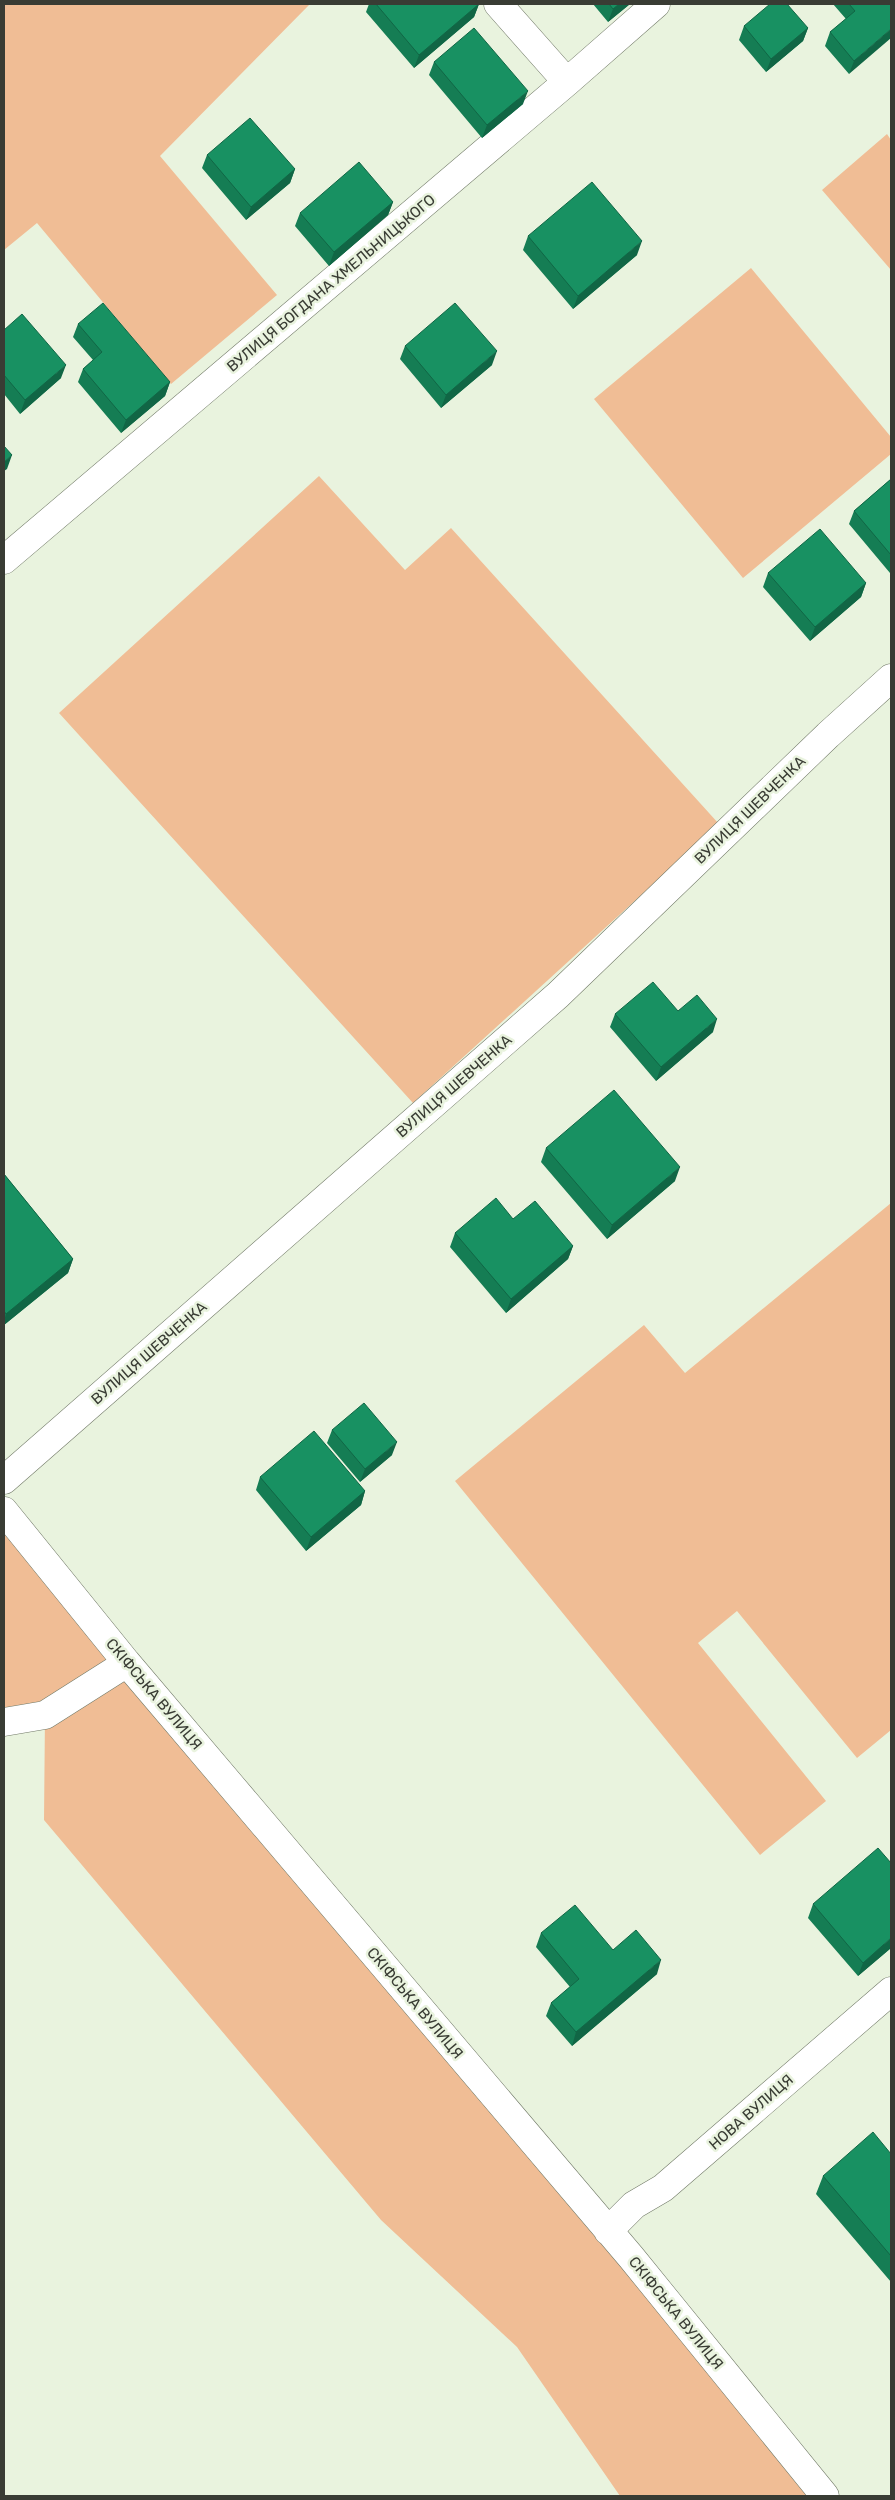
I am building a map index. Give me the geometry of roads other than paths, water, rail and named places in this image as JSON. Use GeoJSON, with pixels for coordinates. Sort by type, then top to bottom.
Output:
{"type":"FeatureCollection","features":[{"type":"Feature","properties":{"kind":"street"},"geometry":{"type":"LineString","coordinates":[[498,4],[567,82]]}},
{"type":"Feature","properties":{"kind":"street","name":"ВУЛИЦЯ БОГДАНА ХМЕЛЬНИЦЬКОГО"},"geometry":{"type":"LineString","coordinates":[[4,560],[567,82],[656,4]]}},
{"type":"Feature","properties":{"kind":"street","name":"ВУЛИЦЯ ШЕВЧЕНКА"},"geometry":{"type":"LineString","coordinates":[[4,1480],[558,995],[828,735],[891,678]]}},
{"type":"Feature","properties":{"kind":"street","name":"СКІФСЬКА ВУЛИЦЯ"},"geometry":{"type":"LineString","coordinates":[[4,1512],[127,1663],[608,2231],[824,2496]]}},
{"type":"Feature","properties":{"kind":"street"},"geometry":{"type":"LineString","coordinates":[[4,1722],[45,1715],[127,1663]]}},
{"type":"Feature","properties":{"kind":"street","name":"НОВА ВУЛИЦЯ"},"geometry":{"type":"LineString","coordinates":[[608,2231],[634,2205],[663,2188],[891,1991]]}}]}
